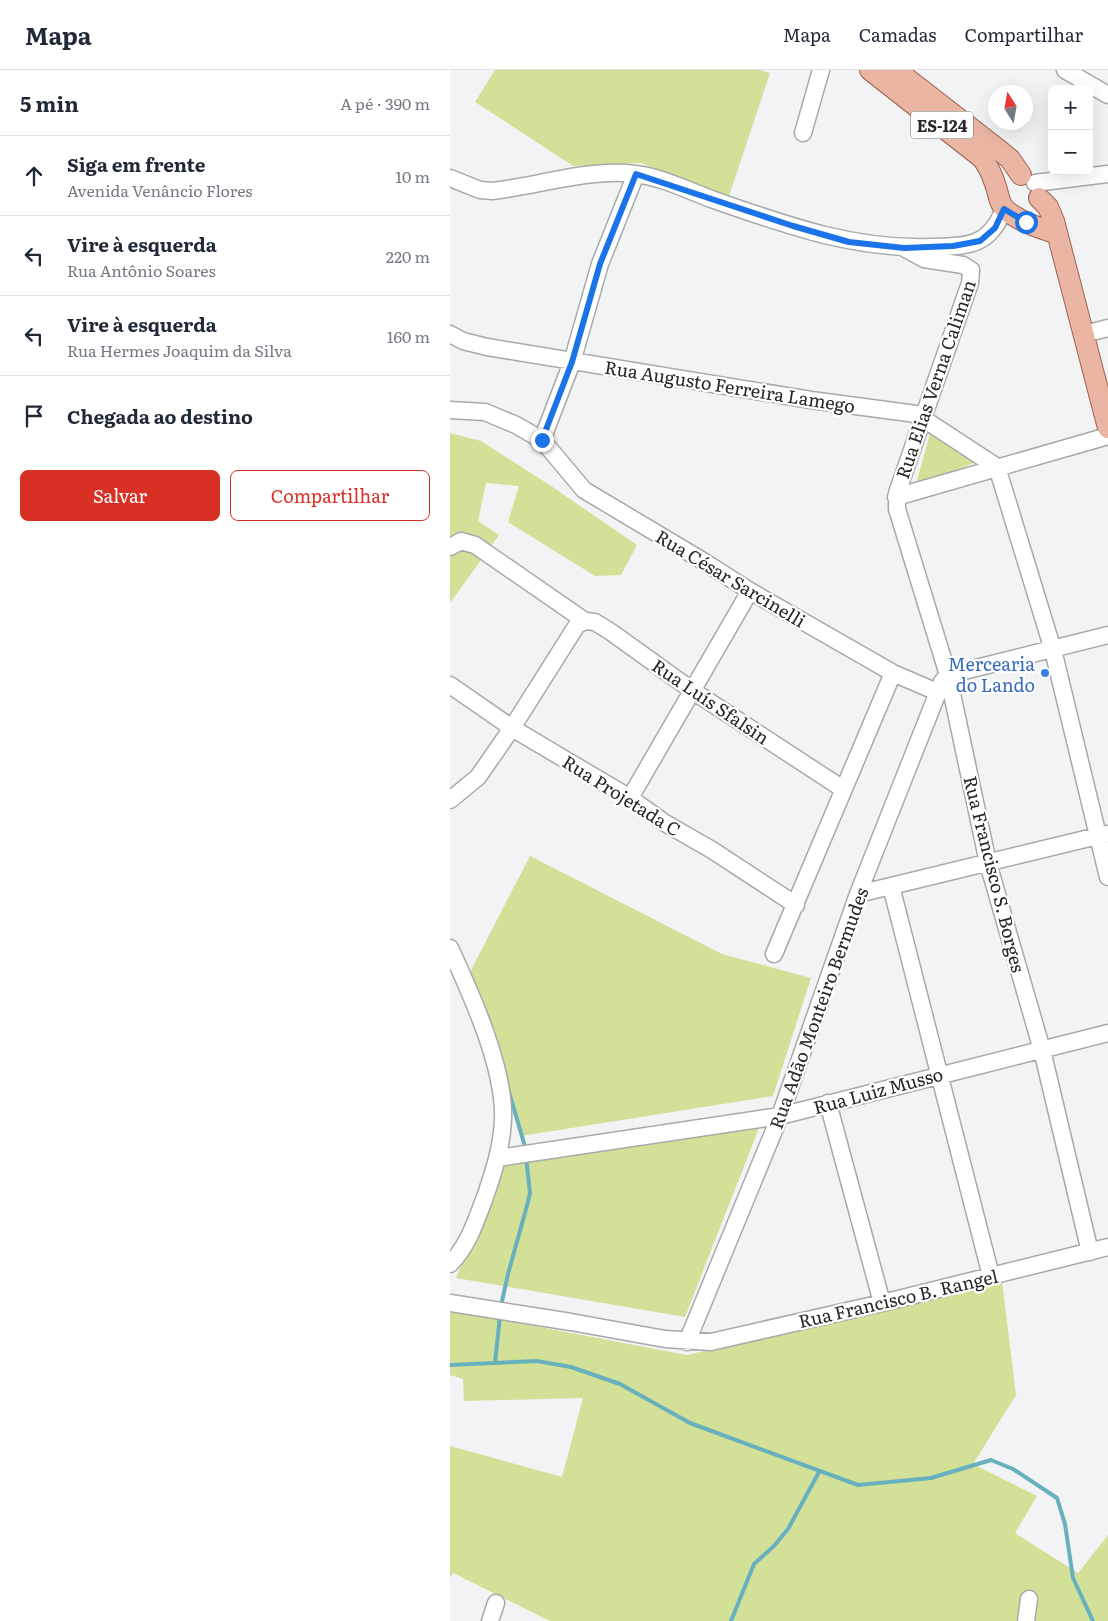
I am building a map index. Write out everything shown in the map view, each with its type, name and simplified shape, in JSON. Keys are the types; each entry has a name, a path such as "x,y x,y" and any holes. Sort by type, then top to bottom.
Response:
{"main road":[{"name":"ES-124","path":"870,70 982,158 990,170 1005,205"},
{"name":"ES-124","path":"896,70 999,150 1032,185 1052,213 1108,428"},
{"path":"1006,180 1032,185 1036,207 1029,213 1020,216 1005,205 1006,180"},
{"path":"1005,205 1056,233"}],"street":[{"path":"803,133 821,70"},
{"path":"1065,70 1086,75 1108,94"},
{"path":"450,178 480,190 492,191 586,175 636,174 793,226 849,242 904,248 953,246 980,241 995,228 1005,205"},
{"path":"542,440 572,362 600,264 636,174"},
{"path":"1032,185 1108,174"},
{"name":"Rua Elias Verna Caliman","path":"896,497 970,283 971,270 962,264 924,259 904,248"},
{"path":"1084,334 1108,328"},
{"name":"Rua Augusto Ferreira Lamego","path":"450,334 463,341 487,347 572,362 923,417 997,467"},
{"name":"Rua César Sarcinelli","path":"450,410 484,412 516,425 542,440 584,490 703,560 750,591 893,673 937,692"},
{"path":"896,497 1108,436"},
{"path":"997,467 1053,650 1103,835 1108,877"},
{"name":"Rua Francisco S. Borges","path":"896,497 897,509 948,675 988,862 1042,1050 1090,1252"},
{"name":"Rua Luís Sfalsin","path":"450,547 461,541 474,546 581,623 595,622 611,632 693,691 843,789"},
{"path":"630,798 750,591"},
{"path":"450,800 478,777 581,623"},
{"path":"948,675 1108,635"},
{"path":"774,954 893,673"},
{"name":"Rua Adão Monteiro Bermudes","path":"687,1342 780,1116 858,894 937,692 948,675"},
{"name":"Rua Projetada C","path":"450,685 512,728 630,798 665,823 712,850 796,905"},
{"path":"858,894 1103,835"},
{"path":"891,886 991,1276"},
{"path":"450,948 487,1038 498,1079 503,1118 498,1158 477,1219 462,1250 450,1264"},
{"name":"Rua Luiz Musso","path":"498,1158 780,1116 1108,1033"},
{"path":"828,1103 882,1303"},
{"name":"Rua Francisco B. Rangel","path":"450,1303 687,1342 711,1342 882,1303 1108,1247"},
{"path":"1026,1621 1029,1599"},
{"path":"490,1621 496,1603"}],"green space":[{"path":"495,70 760,70 770,73 728,199 641,163 573,166 475,102"},
{"path":"931,430 976,462 915,488"},
{"path":"450,433 481,441 637,545 621,575 595,576 508,522 519,486 486,483 478,521 499,535 450,603"},
{"path":"530,856 722,954 811,978 773,1096 521,1136 470,972"},
{"path":"763,1118 685,1317 456,1278 503,1161"},
{"path":"1002,1281 1016,1395 973,1464 1037,1496 1015,1533 1078,1573 1108,1535 1108,1621 550,1621 453,1573 450,1578 450,1446 562,1477 583,1398 464,1401 463,1379 450,1375 450,1310 687,1355"}],"waterway":[{"path":"509,1092 526,1150"},
{"path":"501,1306 530,1193 526,1157"},
{"path":"495,1363 500,1316"},
{"path":"450,1365 537,1361 571,1367 620,1384 690,1423 858,1485 931,1478 991,1460 1013,1469 1057,1498 1065,1524 1073,1578 1093,1621"},
{"path":"731,1621 754,1564 774,1546 788,1529 819,1472"}],"place":[{"name":"Mercearia do Lando","path":"1045,673"}],"route":[{"path":"542,440 572,362 600,264 636,174 665,182 793,226 849,242 904,248 966,245 980,241 990,234 999,221 1004,209 1026,222"}]}
